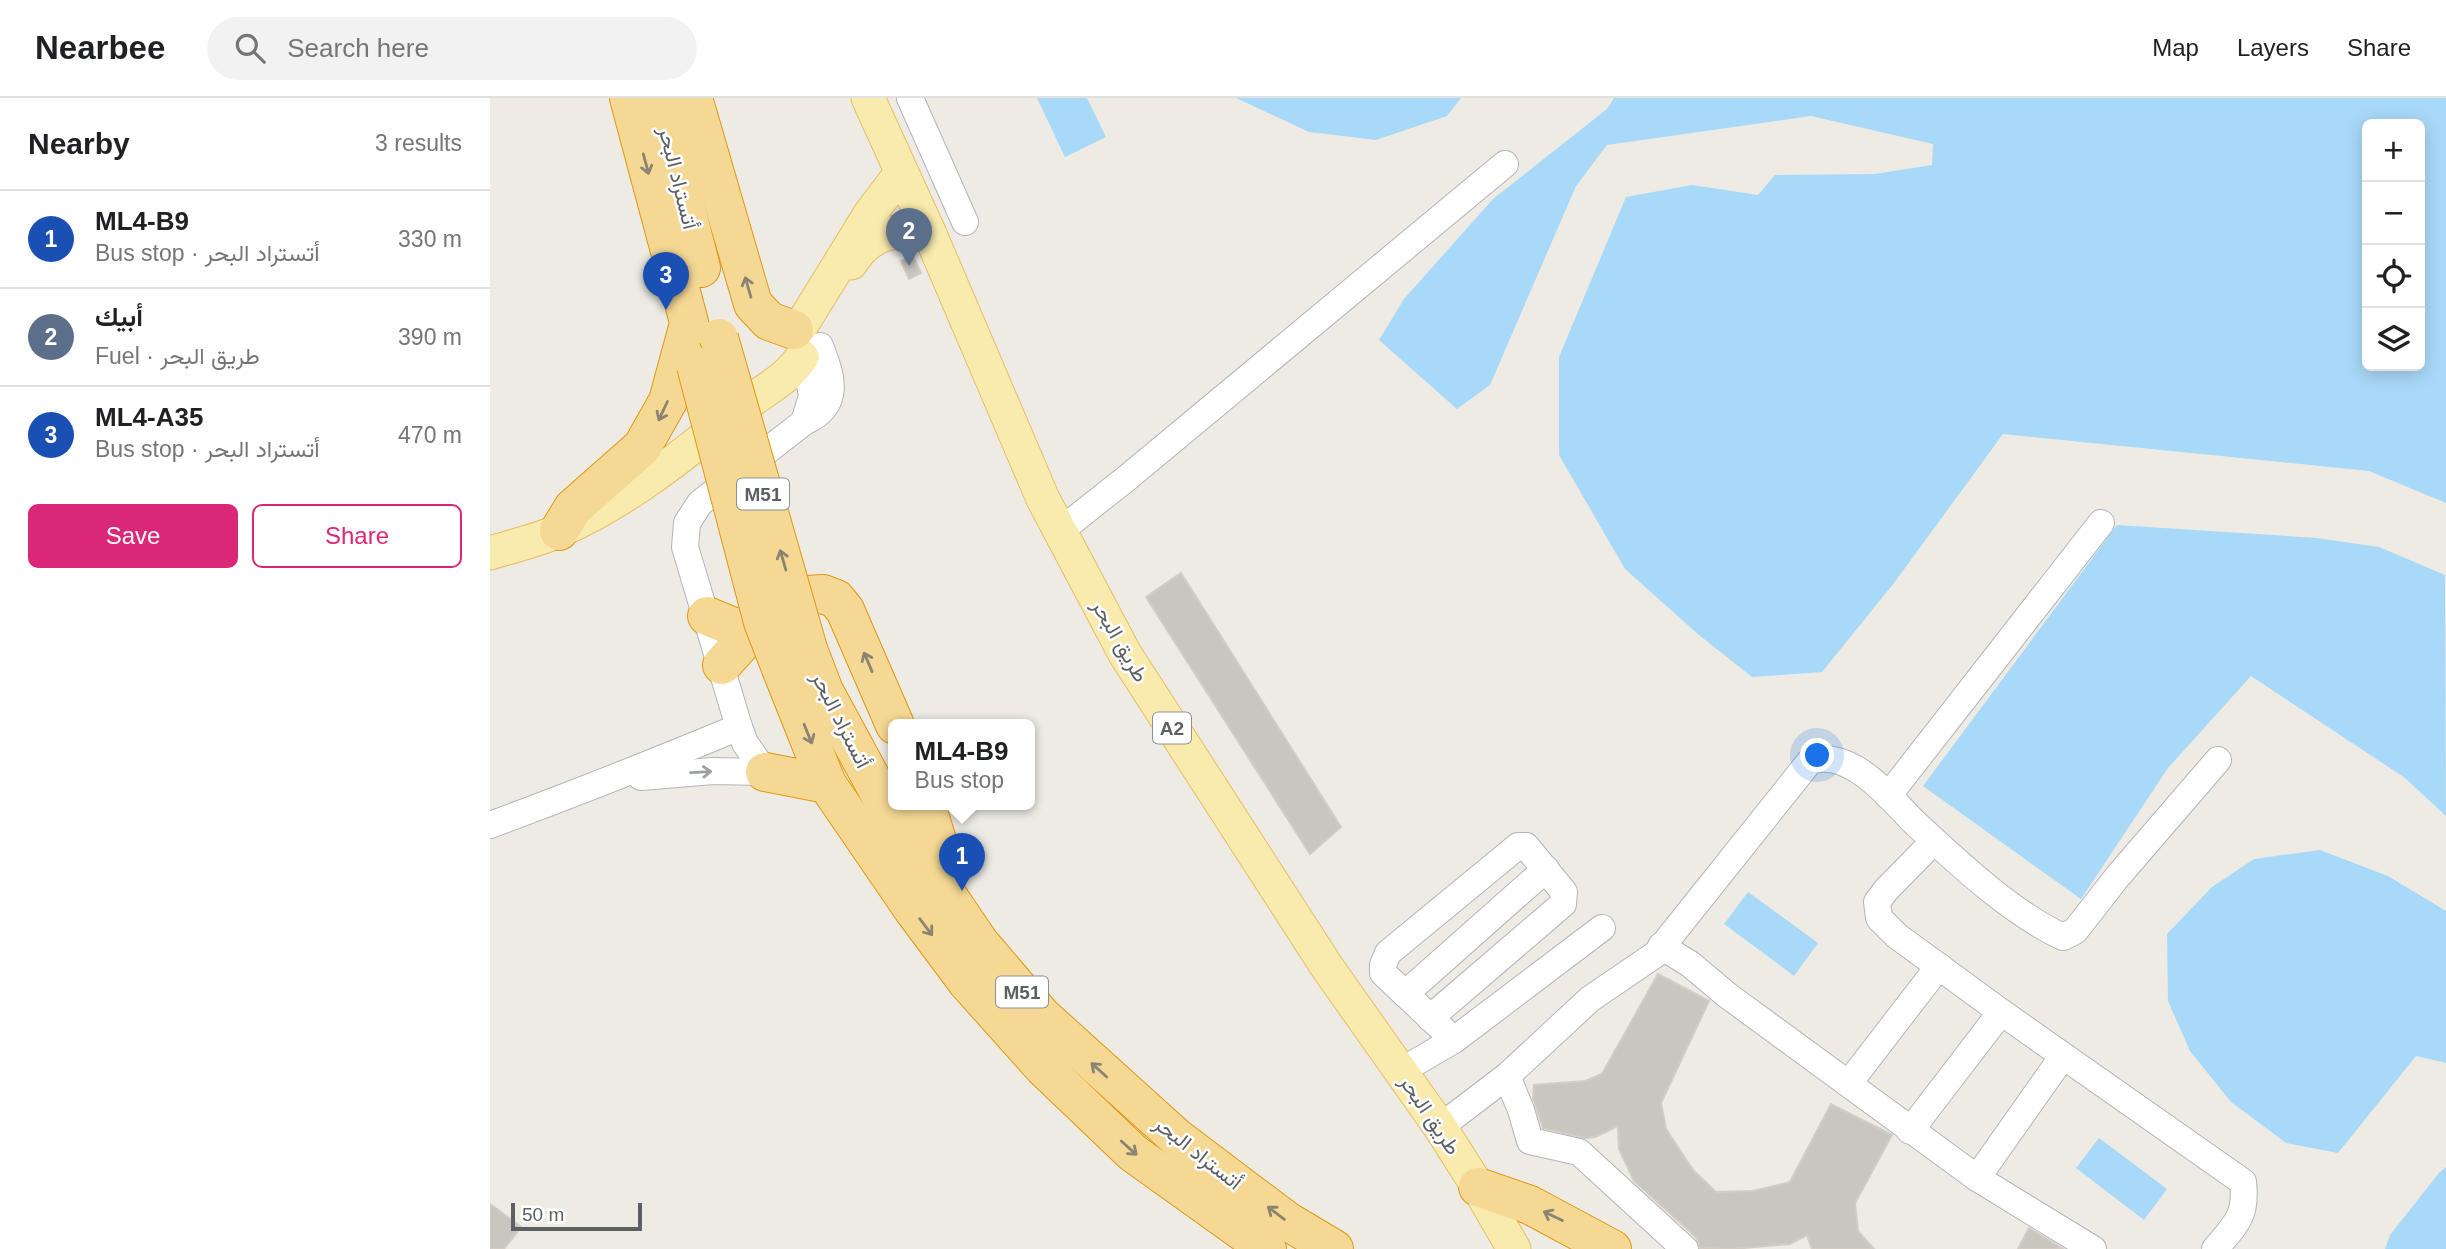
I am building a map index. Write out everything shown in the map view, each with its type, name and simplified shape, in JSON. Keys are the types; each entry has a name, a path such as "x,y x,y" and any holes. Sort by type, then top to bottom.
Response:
{"highway":[{"name":"أتستراد البحر","path":"629,98 701,342"},
{"name":"أتستراد البحر","path":"658,98 701,342 763,622 824,691 888,807"},
{"path":"693,98 753,304 769,321 805,342"},
{"path":"559,531 573,508 642,447 701,342"},
{"path":"722,665 756,627 808,595 823,594 836,599 845,610 892,719"},
{"path":"707,617 734,627 756,627"},
{"name":"أتستراد البحر","path":"795,660 827,784 914,911 967,982 1043,1068 1133,1153 1267,1249"},
{"path":"765,772 827,784"},
{"name":"أتستراد البحر","path":"890,810 979,942 1042,1016 1177,1138 1287,1221 1334,1249"},
{"path":"928,810 962,917"},
{"path":"1478,1187 1530,1205 1612,1249"}],"main road":[{"name":"طريق البحر","path":"868,98 1043,499 1125,654 1326,967 1440,1127 1514,1249"},
{"path":"805,342 870,214 901,173"},
{"path":"490,553 559,531 615,502 667,468 760,393 805,342 829,308 855,256 866,244 878,236 890,233 929,233"}],"street":[{"path":"910,98 965,222"},
{"path":"1060,531 1505,164"},
{"path":"765,772 749,750 739,727 685,547 687,523 700,503 804,422 812,396 805,342"},
{"path":"1888,796 2101,523"},
{"path":"490,825 609,781 739,727"},
{"path":"1440,1127 1507,1076 1590,999 1656,954 1810,761 1823,757 1853,767 1866,776 1961,866 2044,929 2063,937 2075,931 2118,876 2218,760"},
{"path":"609,781 713,771 765,772"},
{"path":"1934,841 1877,902 1880,918 1897,936 2001,1012 2243,1182 2245,1201 2238,1221 2215,1249"},
{"path":"1430,1018 1563,904 1564,892 1526,846 1518,846 1388,953 1383,965 1383,973 1430,1018 1454,1040"},
{"path":"1405,994 1546,869"},
{"path":"1401,1072 1454,1040 1602,928"},
{"path":"1661,946 1690,964 1727,995 1977,1178 2093,1249"},
{"path":"1849,1083 1939,966"},
{"path":"1910,1131 2001,1012"},
{"path":"1977,1178 2063,1056"},
{"path":"1507,1076 1530,1141 1579,1152 1685,1249"}],"water":[{"path":"1037,98 1087,98 1106,137 1065,157"},
{"path":"1236,98 1461,98 1447,116 1376,140 1309,132"},
{"path":"1614,98 2446,98 2446,503 2369,471 2003,434 1894,583 1822,672 1752,677 1699,635 1625,569 1559,455 1559,357 1626,197 1692,185 1758,195 1775,175 1875,174 1932,165 1933,144 1811,116 1607,145 1576,186 1490,385 1457,409 1379,340 1404,299 1493,199 1607,109"},
{"path":"2117,525 2317,538 2379,547 2445,575 2446,816 2405,778 2251,676 2168,768 2081,899 1923,786"},
{"path":"2320,850 2388,876 2446,911 2446,1063 2416,1056 2338,1153 2286,1143 2231,1102 2190,1051 2168,1001 2167,934 2212,887 2254,859"},
{"path":"1748,892 1818,943 1794,976 1724,924"},
{"path":"2099,1138 2167,1189 2144,1220 2076,1168"},
{"path":"2446,1167 2446,1249 2385,1249 2390,1235"}],"building":[{"path":"913,256 921,273 909,279 901,261"},
{"path":"1181,573 1341,827 1310,854 1146,597"},
{"path":"1658,974 1709,1001 1661,1103 1666,1129 1693,1170 1716,1192 1753,1191 1790,1182 1831,1104 1892,1135 1855,1203 1858,1231 1874,1249 1812,1249 1807,1235 1790,1244 1732,1249 1700,1248 1696,1237 1634,1181 1619,1149 1618,1126 1595,1137 1585,1138 1543,1128 1533,1098 1534,1085 1585,1081 1602,1074"},
{"path":"490,1204 521,1227 504,1249 490,1249"},
{"path":"2029,1228 2063,1249 2018,1249"}],"place":[{"name":"أبيك","path":"909,266"},
{"name":"ML4-A35","path":"666,310"},
{"name":"ML4-B9","path":"962,891"}]}
